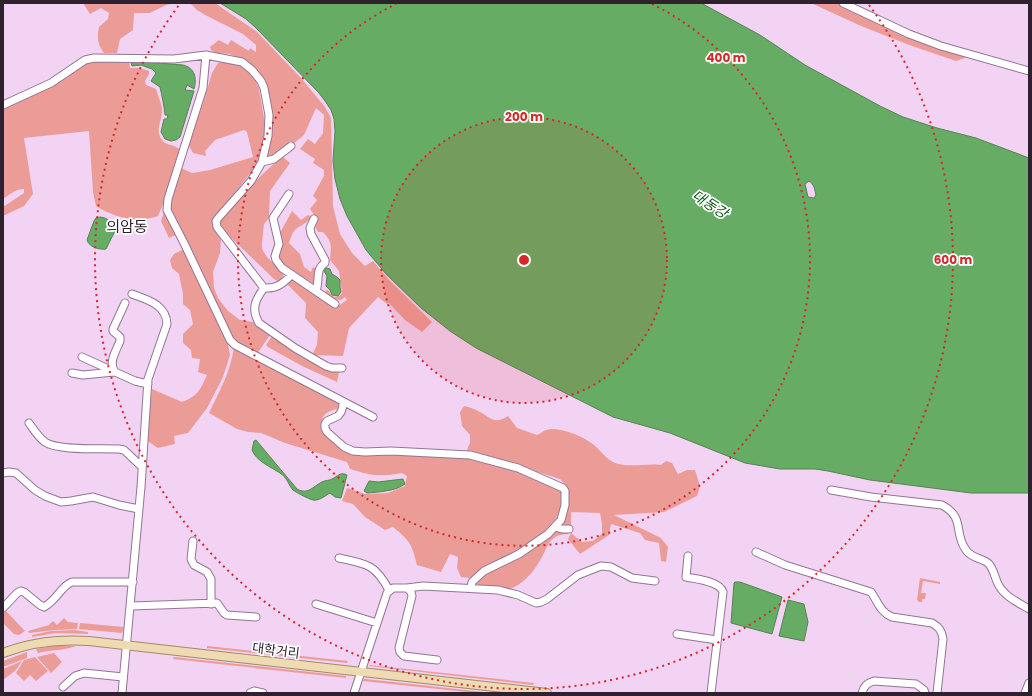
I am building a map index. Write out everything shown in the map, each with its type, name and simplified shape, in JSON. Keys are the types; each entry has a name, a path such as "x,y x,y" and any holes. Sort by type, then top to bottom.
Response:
{"main road":[{"name":"대학거리","path":"3,653 30,644 59,640 72,640 361,671 547,693"}],"street":[{"path":"843,3 909,34 941,46 1029,71"},
{"path":"3,105 51,83 85,60 107,57 174,59 206,55 242,62 252,70 261,81 266,97 269,124 268,136 262,162 251,181 219,217 216,224 264,288"},
{"path":"206,55 203,88 166,205 167,210 230,340 235,345 373,417"},
{"path":"262,162 270,161 290,146"},
{"path":"290,194 273,220 279,244 275,256 276,260 282,268 291,275 335,304"},
{"path":"314,219 310,228 311,234 325,260 325,263 320,266 318,270 318,285 316,291"},
{"path":"291,275 284,283 274,287 264,288 255,301 254,307 259,323 295,348 326,366 332,368 342,368"},
{"path":"122,693 131,606 148,384 150,372 168,324 163,310 154,302 132,294"},
{"path":"115,372 112,368 112,363 120,337 113,331 113,329 124,303"},
{"path":"82,357 135,381 148,384"},
{"path":"72,373 83,374 115,372"},
{"path":"342,401 341,412 338,416 327,421 325,428 327,432 344,447 365,452 391,451 470,455 518,468 556,485 565,491 565,505 561,520 555,527 548,534 519,554 484,571 472,582 471,588"},
{"path":"29,423 42,440 51,445 124,450 142,467"},
{"path":"3,473 16,473 35,490 45,496 61,502 93,497 139,509"},
{"path":"831,490 871,497 942,505 949,509 955,515 961,540 966,550 974,557 988,564 1003,592 1029,609"},
{"path":"555,527 570,529"},
{"path":"193,541 191,559 194,564 207,572 210,579 211,604"},
{"path":"756,552 790,567 871,592 882,611 887,615 932,623 937,626 943,639 937,693"},
{"path":"688,556 686,577 707,580 722,588 723,592 710,693"},
{"path":"339,558 364,563 374,568 389,590"},
{"path":"354,693 387,593 392,588 423,586 498,590 518,595 536,603 541,602 578,575 601,566 612,567 632,578 655,582"},
{"path":"3,608 17,593 21,591 44,607 52,603 67,584 72,582 133,582"},
{"path":"407,588 411,592 412,596 399,648 400,652 404,656 437,660"},
{"path":"131,606 217,603 227,616 256,618"},
{"path":"316,604 377,624"},
{"path":"677,634 717,640"},
{"path":"63,687 75,676 84,672 123,678"},
{"path":"862,693 865,686 869,682 874,681 916,684 924,690 925,693"},
{"path":"1025,693 1029,683"},
{"path":"250,693 254,691 263,693"}],"shaded area":[{"path":"83,3 174,3 166,5 150,13 134,13 133,30 120,39 117,53 104,53 99,43 98,31 99,27 108,19 109,13 101,8 90,14"},
{"path":"190,3 215,3 257,32 301,78 325,107 331,118 333,206 340,234 352,253 365,266 373,261 389,280 432,322 422,332 405,320 389,303 387,304 378,297 349,328 343,356 312,355 317,345 318,332 305,318 306,303 287,284 287,281 294,279 338,306 347,300 345,297 341,300 331,299 325,291 329,291 335,297 342,293 339,271 330,260 330,242 323,232 318,232 315,227 315,216 310,209 317,200 313,196 324,176 324,170 313,163 315,159 300,149 308,139 315,144 323,133 324,115 316,108 304,135 294,143 290,141 277,154 268,158 266,155 266,88 244,60 230,54 216,53 211,50 210,47 219,40 228,45 231,40 249,51 250,48 256,52 256,45 243,34 207,16 197,10"},
{"path":"811,3 837,3 864,17 940,49 968,57 956,61 912,46 861,26"},
{"path":"109,60 129,61 130,68 140,68 149,71 145,81 146,85 156,89 162,107 159,126 160,137 164,142 180,150 167,195 158,216 142,219 126,218 111,214 96,206 93,192 89,131 24,138 33,194 24,206 3,216 3,207 24,193 24,189 16,191 3,199 3,107 56,83 89,62"},
{"path":"224,61 240,65 253,74 259,89 265,124 263,145 255,167 226,204 216,231 221,240 220,253 213,272 214,288 218,298 228,311 240,320 253,322 270,335 257,354 232,340 169,205 181,168 192,173 210,170 253,157 247,132 244,130 215,140 205,151 206,156 193,153 188,144 212,73 218,63"},
{"path":"282,156 290,163 270,191 269,218 264,224 262,243 262,249 267,257 283,274 282,280 279,282 274,279 219,226 219,221 248,188"},
{"path":"292,211 301,220 308,215 312,217 296,229 291,236 289,243 300,254 304,267 311,272 313,267 317,269 314,284 280,262 278,257 281,231"},
{"path":"164,212 166,212 178,234 169,238 161,221"},
{"path":"184,249 227,339 230,355 223,377 207,408 188,433 174,436 175,444 158,448 146,440 152,389 182,402 198,392 207,375 198,372 200,359 192,358 191,350 183,343 183,334 193,324 190,310 183,304 183,294 179,274 172,268 170,260 174,254"},
{"path":"272,336 328,368 339,372 337,382 302,366 268,347 266,345"},
{"path":"234,347 336,401 340,408 329,412 324,416 322,421 328,433 346,450 470,457 520,472 562,492 563,501 556,519 544,533 518,552 471,578 461,577 457,568 458,557 450,554 441,572 417,565 410,543 399,532 393,527 385,530 365,517 353,504 342,501 347,488 365,494 388,493 405,486 407,476 402,473 376,475 350,469 347,462 285,443 261,433 237,429 209,413 221,389 230,364"},
{"path":"464,406 481,412 495,420 503,419 508,416 517,428 537,435 545,430 551,429 562,430 574,434 590,442 615,463 631,465 661,465 666,461 672,463 678,474 687,470 695,470 700,486 697,496 664,512 614,515 661,538 668,547 666,562 661,561 659,543 645,540 640,533 611,524 609,535 580,554 568,539 571,533 582,542 593,541 602,534 600,513 571,512 571,526 566,527 559,525 567,504 568,488 560,479 467,452 470,443 470,435 462,426 460,412"},
{"path":"568,531 568,534 552,539 533,570 518,585 509,589 494,588 478,585 474,581 485,572 554,532"},
{"path":"920,578 940,582 940,584 923,581 921,593 926,593 925,599 922,599 922,602 917,600"},
{"path":"4,609 25,631 19,635 14,634 3,623"},
{"path":"64,618 68,622 78,623 77,629 29,633 28,631 49,625 53,621 57,625"},
{"path":"80,623 124,627 122,633 79,629"},
{"path":"75,630 88,632 88,634 56,633 32,637 32,635 51,631"},
{"path":"54,646 76,646 38,653 36,649"},
{"path":"207,646 348,661 347,663 207,648"},
{"path":"27,652 27,658 3,667 3,661"},
{"path":"54,653 62,662 51,673 37,657"},
{"path":"35,657 48,671 36,681 30,675 24,681 16,673 24,660"},
{"path":"174,657 346,676 346,678 173,659"},
{"path":"22,661 16,670 3,680 3,669"},
{"path":"369,666 534,683 533,685"},
{"path":"364,679 493,693 476,693 363,681"}],"water":[{"name":"대동강","path":"220,3 701,3 760,35 805,65 903,117 976,138 1029,158 1029,493 971,493 870,480 815,469 780,469 745,463 670,433 613,417 476,348 450,331 421,308 386,274 366,250 347,216 340,199 335,179 333,161 335,131 334,119 331,110 319,93 246,19","holes":["809,181 814,187 816,193 814,198 808,197 805,184"]},
{"path":"131,62 183,65 187,66 193,71 195,77 194,89 187,85 185,90 194,91 180,137 176,140 171,141 165,139 161,132 164,119 167,119 168,115 165,115 160,87 151,81 156,73 152,69 141,65 132,66"},
{"path":"96,218 105,218 116,225 115,231 106,249 95,248 87,240 94,221"},
{"path":"326,268 330,269 332,274 340,280 341,292 338,296 332,295 326,286 327,276 324,271"},
{"path":"256,440 297,489 301,491 310,490 323,481 332,479 340,474 347,475 341,498 335,497 330,493 320,499 313,500 293,490 282,475 254,454 252,450 254,441"},
{"path":"403,479 405,484 397,488 372,493 367,493 364,491 369,481 378,482"},
{"path":"735,582 740,582 782,597 772,634 731,623"},
{"path":"788,600 804,604 808,622 804,641 779,636"}],"district":[{"name":"의암동","path":"127,227"}]}
